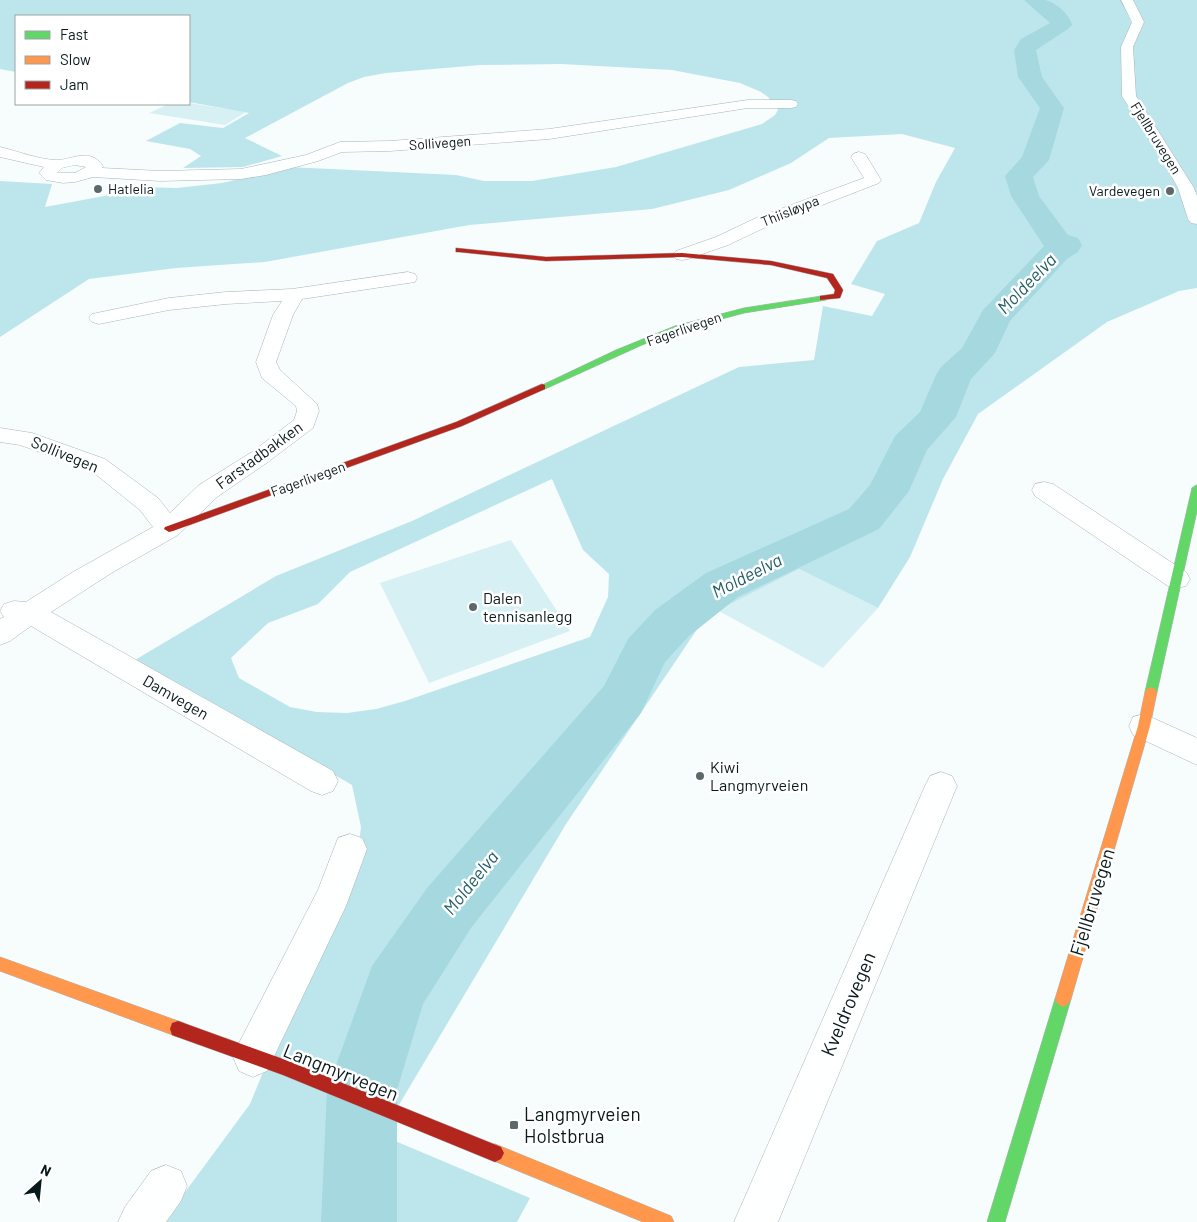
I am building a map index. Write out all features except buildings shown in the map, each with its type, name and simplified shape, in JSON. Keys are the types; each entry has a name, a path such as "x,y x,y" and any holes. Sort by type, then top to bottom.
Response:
{"street":[{"name":"Fjellbruvegen","path":"1127,0 1138,22 1127,47 1129,96 1175,168 1186,188 1197,219"},
{"name":"Sollivegen","path":"0,152 56,164 47,173 52,177 71,178 90,172 160,176 241,174 266,170 312,158 340,147 390,146 549,134 748,104 791,104"},
{"name":"Thiisløypa","path":"682,256 762,222 873,180 859,157"},
{"name":"Fagerlivegen","path":"0,634 30,612 118,557 169,530 460,424 647,341 697,322 768,305 826,299 837,296 839,290 830,276 771,263 682,256 546,259 459,250"},
{"path":"99,318 169,304 226,298 292,295 408,278"},
{"name":"Farstadbakken","path":"169,530 208,491 260,457 305,423 308,410 306,404 270,373 266,362 283,315 292,300 292,295"},
{"name":"Sollivegen","path":"0,435 24,438 97,464 149,504 169,530"},
{"path":"1044,490 1177,579"},
{"name":"Fjellbruvegen","path":"996,1222 1144,726 1197,494"},
{"path":"0,610 30,612"},
{"name":"Damvegen","path":"30,612 322,781"},
{"path":"1144,726 1197,752"},
{"name":"Kveldrovegen","path":"756,1222 941,786"},
{"path":"268,1062 334,895 350,849"},
{"name":"Langmyrvegen","path":"0,964 268,1062 665,1222"},
{"path":"140,1222 166,1186"}],"shaded area":[{"path":"0,0 1197,0 1197,288 1179,291 1107,322 978,414 943,479 910,557 878,608 799,569 706,616 566,824 381,1135 530,1198 517,1222 163,1222 250,1104 284,1021 357,859 361,827 352,785 135,660 276,576 412,521 739,367 814,360 823,306 872,316 885,294 851,284 877,241 919,223 936,182 955,148 902,134 829,138 791,163 729,190 652,209 469,225 265,262 176,268 89,279 0,337 0,181 52,184 45,207 115,194 139,187 177,188 222,183 289,167 456,175 484,181 532,181 616,167 762,124 775,115 778,110 768,97 761,92 740,83 672,70 561,64 480,65 386,73 364,77 348,83 245,138 282,156 243,167 183,168 201,156 190,149 146,141 180,123 223,128 249,113 190,102 190,15 15,15 15,72 0,69","holes":["552,479 583,550 609,574 608,597 590,637 405,701 376,709 347,713 317,712 290,707 239,678 231,658 268,623 318,604 350,572"]},
{"path":"190,103 246,112 225,125 149,113 167,105 190,105"},
{"name":"Dalen tennisanlegg","path":"511,540 570,631 429,683 380,583"},
{"path":"799,569 878,608 823,668 717,610"}],"waterway":[{"name":"Moldeelva","path":"359,1222 362,1090 395,989 449,908 623,699 645,652 672,623 722,585 864,519 888,491 909,445 937,417 954,375 977,353 995,317 1056,252 1067,245 1057,242 1025,196 1019,176 1035,160 1052,108 1030,77 1025,50 1029,44 1061,25 1060,19 1034,0"}],"traffic: fast":[{"path":"542,387 639,343 678,328 744,310 823,298"},
{"path":"1151,692 1197,488"},
{"path":"996,1222 1063,999"}],"traffic: slow":[{"path":"1063,999 1144,726 1151,692"},
{"path":"0,964 178,1029"},
{"path":"495,1153 665,1222"}],"traffic: jam":[{"path":"459,250 546,259 682,255 771,263 830,276 839,290 837,296 823,298"},
{"path":"169,529 459,424 542,387"},
{"path":"178,1029 283,1067 495,1153"}],"place":[{"name":"Hatlelia","path":"98,189"},
{"name":"Vardevegen","path":"1170,191"},
{"name":"Dalen tennisanlegg","path":"473,607"},
{"name":"Kiwi Langmyrveien","path":"700,776"},
{"name":"Langmyrveien Holstbrua","path":"514,1125"}]}
